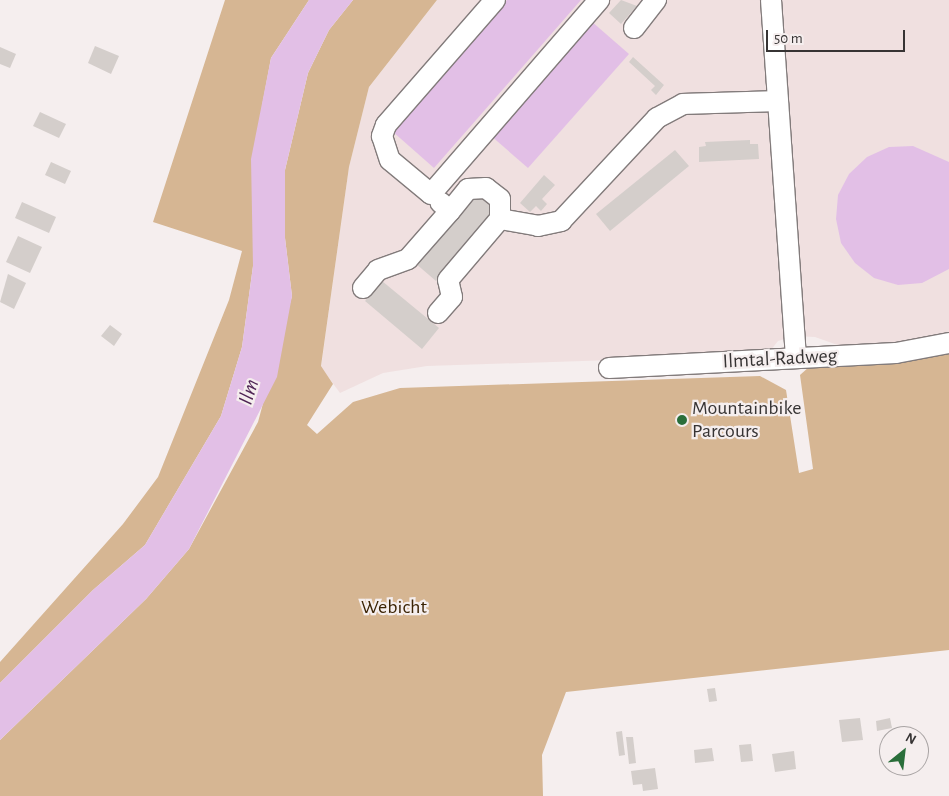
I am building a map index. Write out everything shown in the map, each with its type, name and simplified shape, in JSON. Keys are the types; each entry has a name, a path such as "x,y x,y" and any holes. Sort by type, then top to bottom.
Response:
{"lane":[{"path":"450,211 390,160 382,136 386,125 495,0"},
{"path":"431,194 599,0"},
{"path":"634,28 656,0"},
{"path":"772,0 796,357"},
{"path":"500,218 538,226 561,221 657,118 683,104 778,101"},
{"path":"363,288 378,270 408,259 468,189 486,188 500,199 500,218 448,280 452,297 438,313"},
{"name":"Ilmtal-Radweg","path":"609,368 896,353 949,342"}],"shaded area":[{"path":"437,0 949,0 949,338 846,348 815,337 794,336 778,341 767,355 427,366 383,373 340,393 321,367 349,167 369,87"}],"green space":[{"path":"225,0 309,0 271,58 262,106 253,266 242,347 221,416 145,545 93,590 0,683 0,662 123,524 158,477 229,300 242,251 153,222"},
{"name":"Webicht","path":"353,0 437,0 369,87 349,167 321,366 333,384 307,425 317,434 353,402 400,388 760,376 786,390 799,473 813,469 800,375 809,367 949,351 949,650 566,692 542,755 543,796 0,796 0,740 146,599 189,549 258,422 292,296 285,238 285,170 308,73 329,30"}],"water":[{"name":"Ilm","path":"309,0 353,0 329,30 308,73 285,170 285,238 292,296 277,377 189,549 146,599 0,740 0,683 93,590 145,545 221,416 242,347 253,266 251,159 271,58"},
{"path":"507,0 581,0 434,168 392,131"},
{"path":"591,21 629,54 528,168 490,135"},
{"path":"913,146 949,162 949,269 922,283 898,285 874,278 855,263 841,243 836,219 838,195 849,174 867,157 889,147"}],"building":[{"path":"621,0 637,6 621,24 609,13"},
{"path":"95,46 119,56 111,74 88,63"},
{"path":"0,47 16,54 10,68 0,64"},
{"path":"633,57 664,85 656,95 651,90 655,86 629,62"},
{"path":"40,112 66,124 59,138 33,126"},
{"path":"750,140 750,144 758,144 759,159 699,162 699,147 706,146 705,142"},
{"path":"675,150 689,166 610,231 596,214"},
{"path":"51,162 71,171 65,184 45,175"},
{"path":"544,175 555,185 542,199 547,204 541,211 536,206 530,212 520,203"},
{"path":"483,195 491,202 492,215 436,281 415,263 471,196"},
{"path":"22,202 56,217 49,233 15,218"},
{"path":"18,236 42,247 30,273 6,262"},
{"path":"8,274 26,283 14,309 0,302"},
{"path":"382,281 439,328 422,349 365,301"},
{"path":"110,325 122,334 114,346 101,336"},
{"path":"715,688 717,701 709,702 707,689"},
{"path":"860,718 863,740 842,742 839,720"},
{"path":"890,718 892,726 879,726 879,731 877,731 876,721"},
{"path":"622,731 625,755 619,756 616,732"},
{"path":"626,737 633,737 636,763 629,764"},
{"path":"751,744 753,761 741,762 739,745"},
{"path":"712,748 714,761 695,763 694,750"},
{"path":"794,751 796,769 775,772 772,754"},
{"path":"655,768 658,789 643,791 642,784 633,785 631,771"}],"place":[{"name":"Mountainbike Parcours","path":"682,420"}]}
